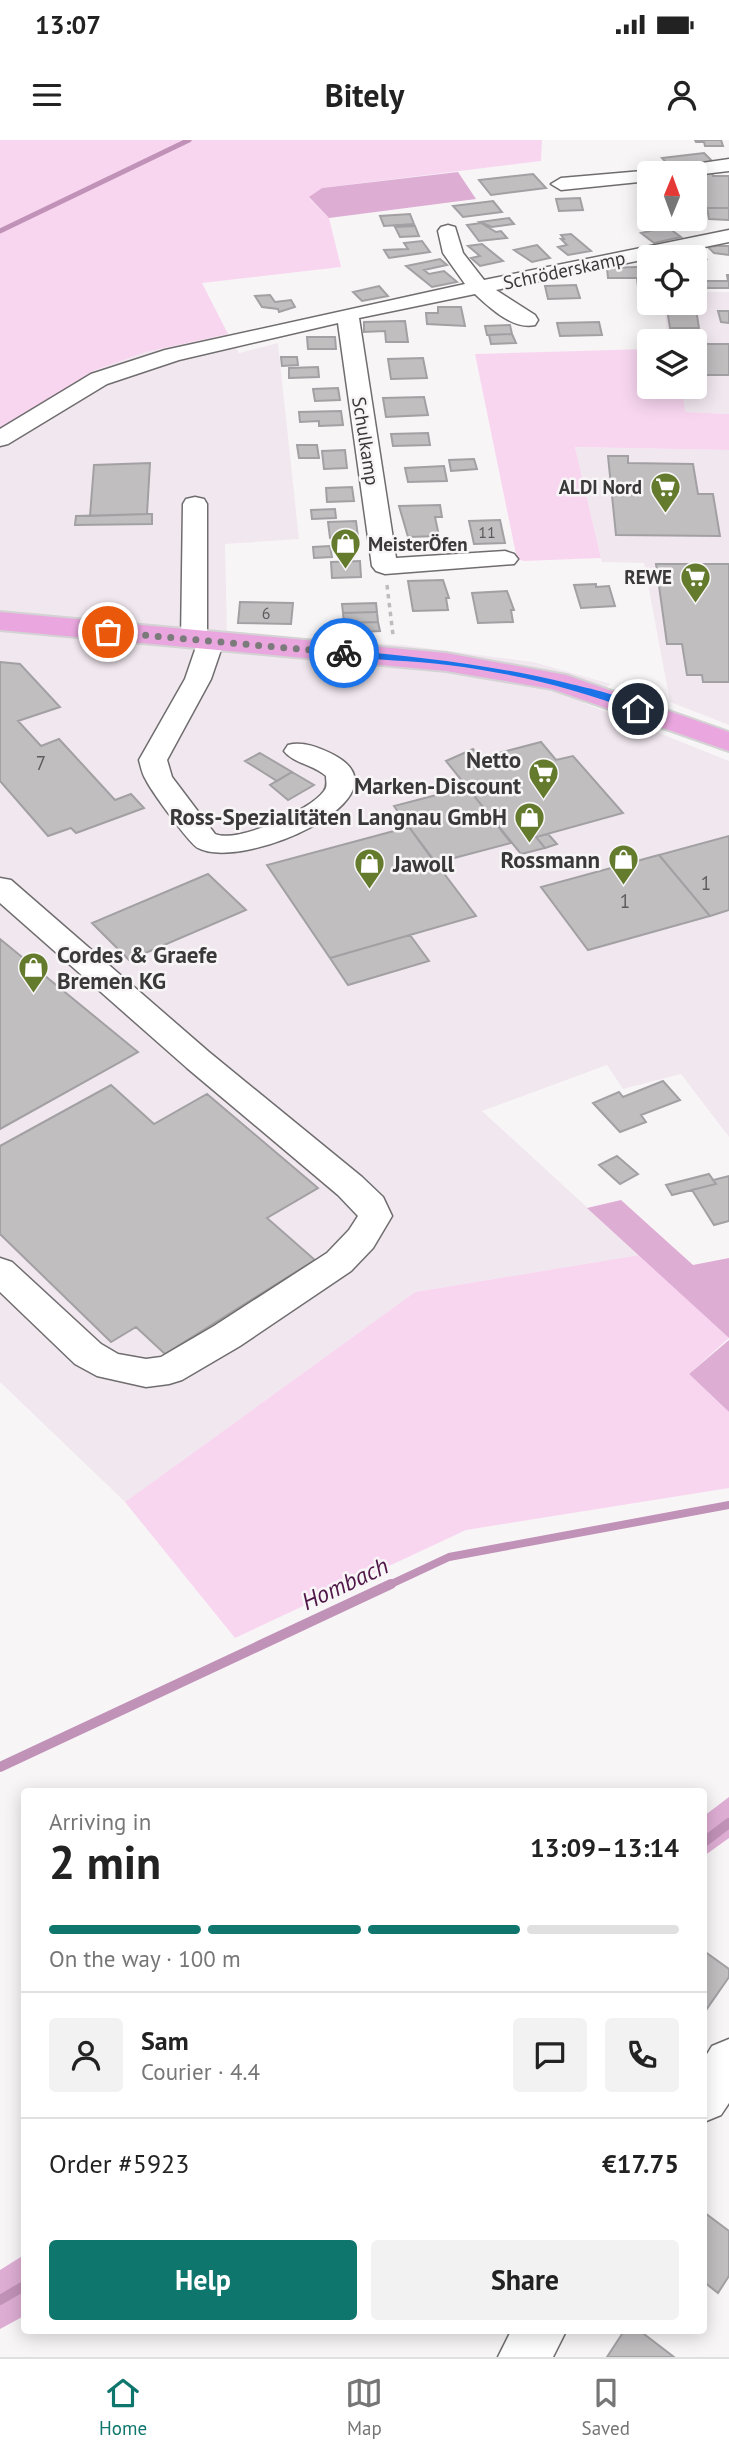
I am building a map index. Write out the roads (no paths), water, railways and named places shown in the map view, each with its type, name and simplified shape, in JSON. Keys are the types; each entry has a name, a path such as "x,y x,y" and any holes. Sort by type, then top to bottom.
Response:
{"main road":[{"path":"0,621 446,662 555,681 590,691 729,742"}],"street":[{"path":"707,168 729,165"},
{"path":"561,184 637,176"},
{"name":"Schröderskamp","path":"448,231 452,252 482,288"},
{"name":"Schröderskamp","path":"0,439 79,390 111,375 173,355 729,236"},
{"path":"482,288 501,307 527,320"},
{"name":"Schulkamp","path":"348,316 385,566 505,559"},
{"path":"195,504 203,641 198,678 153,760 158,778 205,841 215,845 251,840 316,814 336,799 341,788 341,778 334,768 298,751"},
{"path":"0,887 198,1060 351,1186 372,1206 375,1216 366,1233 340,1262 227,1336 169,1370 146,1373 110,1366 88,1354 0,1271"},
{"path":"707,2095 729,2062"},
{"path":"523,2357 539,2334"}],"waterway":[{"path":"0,231 189,140"},
{"name":"Hombach","path":"387,1586 449,1557 729,1505"},
{"name":"Hombach","path":"0,1767 391,1584"},
{"path":"707,1840 729,1823"},
{"path":"0,2300 21,2288"}],"place":[{"name":"ALDI Nord","path":"665,514"},
{"name":"MeisterÖfen","path":"345,571"},
{"name":"REWE","path":"695,604"},
{"name":"Netto Marken-Discount","path":"544,800"},
{"name":"Ross-Spezialitäten Langnau GmbH","path":"530,844"},
{"name":"Rossmann","path":"623,887"},
{"name":"Jawoll","path":"370,891"},
{"name":"Cordes & Graefe Bremen KG","path":"34,995"}]}
